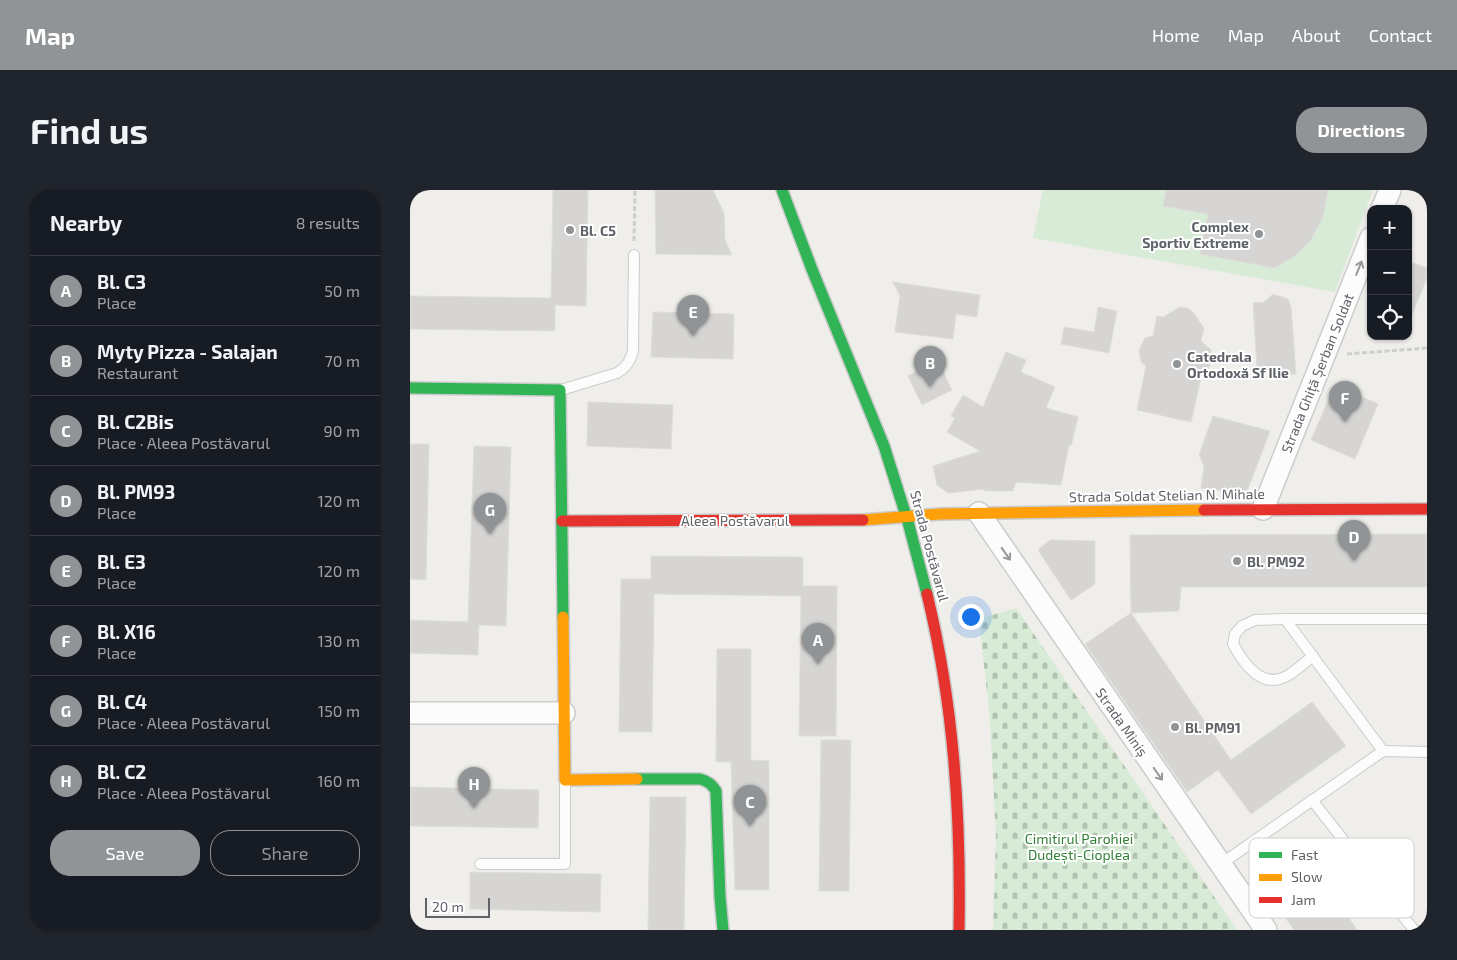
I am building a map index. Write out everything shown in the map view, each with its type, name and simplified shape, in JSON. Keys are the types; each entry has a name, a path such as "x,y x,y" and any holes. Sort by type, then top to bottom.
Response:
{"street":[{"name":"Strada Postăvarul","path":"782,190 817,284 879,431 907,517 933,615 946,680 952,725 959,831 959,930"},
{"path":"1384,205 1390,190"},
{"name":"Strada Ghiță Șerban Soldat","path":"1263,509 1367,248"},
{"path":"410,388 560,390 565,780 696,779 707,780 713,784 716,791 720,897 724,930"},
{"name":"Strada Soldat Stelian N. Mihale","path":"907,517 979,513 1427,509"},
{"name":"Strada Miniș","path":"979,513 1249,906"},
{"name":"Aleea Postăvarul","path":"562,521 878,520 907,517"},
{"path":"410,713 564,713"},
{"name":"Strada Miniș","path":"1258,918 1266,930"}],"lane":[{"path":"560,390 617,373 624,369 630,361 633,351 634,255"},
{"path":"1285,619 1383,751"},
{"path":"1313,656 1287,676 1272,681 1256,674 1242,660 1233,644 1235,634 1242,626 1255,620 1427,619"},
{"path":"1257,838 1383,751 1427,752"},
{"path":"480,864 565,864 565,780"},
{"path":"1312,800 1342,838"},
{"path":"1220,864 1249,844"},
{"path":"1405,918 1414,930"}],"path":[{"path":"634,255 635,190"},
{"path":"1324,356 1427,348"}],"green space":[{"path":"1043,190 1373,190 1335,292 1033,238"},
{"name":"Cimitirul Parohiei Dudești-Cioplea","path":"1016,608 1237,930 993,930 996,838 990,720 979,619"}],"building":[{"name":"Bl. C5","path":"553,190 588,190 586,306 555,305 555,331 410,329 410,296 551,298"},
{"path":"655,190 713,190 724,213 725,240 732,255 656,254"},
{"name":"Complex Sportiv Extreme","path":"1166,190 1328,190 1323,217 1311,240 1295,256 1274,268 1200,254 1208,214 1163,206"},
{"path":"1412,262 1427,268 1427,278 1412,315"},
{"path":"893,282 980,295 977,317 956,314 953,339 895,332 900,296"},
{"path":"1273,294 1288,299 1291,307 1296,374 1271,376 1270,367 1257,368 1253,303 1264,302"},
{"path":"1098,307 1117,311 1109,353 1061,344 1064,327 1094,332"},
{"name":"Catedrala Ortodoxă Sf Ilie","path":"1180,307 1192,311 1204,328 1201,341 1211,350 1210,365 1202,373 1191,422 1137,410 1146,366 1141,362 1139,350 1145,338 1153,336 1157,316 1163,317"},
{"path":"653,312 734,314 733,359 651,357"},
{"path":"1006,352 1026,360 1021,372 1055,387 1046,408 1078,417 1071,446 1069,445 1061,485 1016,482 1013,491 985,491 984,489 948,493 937,485 933,466 980,451 947,432 955,418 951,416 963,395 983,407"},
{"path":"938,361 952,390 922,405 908,376"},
{"path":"1335,385 1378,404 1355,459 1311,440"},
{"path":"588,402 673,405 671,449 587,446"},
{"path":"1213,416 1270,431 1246,494 1201,488 1204,466 1199,455"},
{"path":"410,444 429,444 426,580 410,579"},
{"path":"474,446 511,447 506,626 479,625 478,655 410,653 410,620 468,622"},
{"path":"1427,534 1427,587 1181,587 1179,611 1131,613 1130,535"},
{"path":"1050,540 1095,541 1095,584 1071,600 1038,550"},
{"path":"651,556 803,557 803,586 837,586 836,736 799,736 801,596 654,594 652,732 619,732 621,579 651,579"},
{"path":"1131,613 1231,760 1312,702 1346,746 1251,814 1218,770 1187,792 1085,644"},
{"path":"717,649 751,649 751,760 769,761 769,890 735,890 731,762 716,762"},
{"path":"821,740 851,740 849,891 819,891"},
{"path":"410,787 539,790 538,828 410,826"},
{"path":"650,797 686,797 684,930 648,930"},
{"path":"470,872 601,874 600,912 470,909"},
{"path":"1286,918 1349,918 1357,930 1294,930"}],"traffic: fast":[{"path":"782,190 813,272 884,446 908,522 927,594"},
{"path":"410,388 560,390 563,617"},
{"path":"637,779 700,779 710,783 716,791 723,930"}],"traffic: slow":[{"path":"863,520 940,514 1204,510"},
{"path":"563,617 565,780 637,779"}],"traffic: jam":[{"path":"1204,510 1427,509"},
{"path":"562,521 863,520"},
{"path":"927,594 944,677 950,719 959,845 959,930"}],"place":[{"name":"Bl. C5","path":"570,230"},
{"name":"Complex Sportiv Extreme","path":"1259,234"},
{"name":"Bl. E3","path":"693,336"},
{"name":"Catedrala Ortodoxă Sf Ilie","path":"1177,364"},
{"name":"Myty Pizza - Salajan","path":"930,387"},
{"name":"Bl. X16","path":"1345,422"},
{"name":"Bl. C4","path":"490,534"},
{"name":"Bl. PM92","path":"1237,561"},
{"name":"Bl. PM93","path":"1354,561"},
{"name":"Bl. C3","path":"818,664"},
{"name":"Bl. PM91","path":"1175,727"},
{"name":"Bl. C2","path":"474,808"},
{"name":"Bl. C2Bis","path":"750,826"}]}
